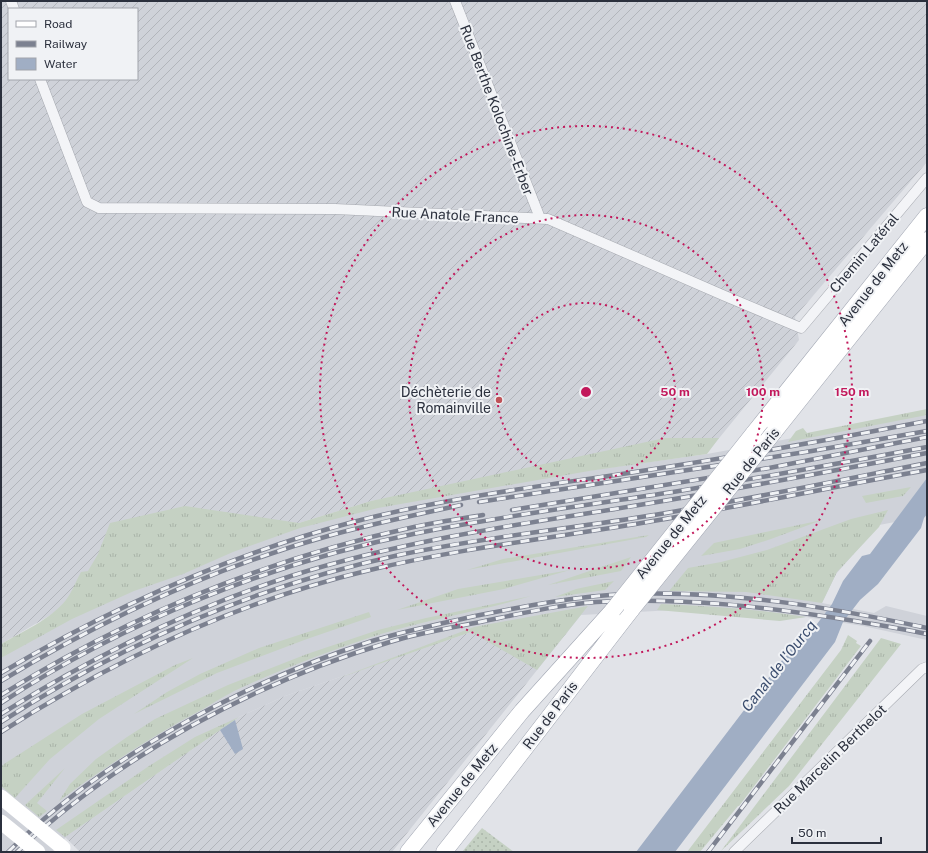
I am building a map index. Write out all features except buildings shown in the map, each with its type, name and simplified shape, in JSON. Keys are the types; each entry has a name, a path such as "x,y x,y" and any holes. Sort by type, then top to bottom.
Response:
{"main road":[{"name":"Avenue de Metz","path":"408,852 522,711 613,610 927,216"},
{"name":"Rue de Paris","path":"444,852 632,609 927,240"},
{"path":"1,797 63,848"},
{"path":"1,822 38,852"}],"street":[{"name":"Rue Berthe Kolochine-Erber","path":"455,1 540,218"},
{"name":"Rue Anatole France","path":"40,80 87,202 99,208 336,209 548,219 801,328"},
{"name":"Chemin Latéral","path":"801,328 927,178"},
{"name":"Rue Marcelin Berthelot","path":"734,852 922,669 927,667"}],"shaded area":[{"path":"1,1 927,1 927,162 795,317 799,340 707,453 371,501 299,523 78,599 1,644"},
{"path":"927,413 927,516 879,525 836,574 822,603 874,613 886,606 927,616 927,640 863,626 806,617 789,619 674,610 581,615 471,632 285,696 239,717 66,837 52,852 1,852 1,644 299,523 371,501 707,454"},
{"path":"581,615 392,852 80,852 65,837 239,717 285,696 471,632"}],"green space":[{"path":"927,409 927,415 788,442 796,431 803,428 807,433"},
{"path":"665,438 719,438 707,454 589,471 378,508 300,528 233,552 183,574 134,591 72,619 1,658 1,644 44,619 60,607 66,600 81,572 88,571 98,554 110,523 185,506 299,523 371,501"},
{"path":"911,487 903,496 866,503 862,496"},
{"path":"888,510 879,527 837,572 822,603 746,592 669,591 688,568 721,562 767,550 851,519"},
{"path":"822,520 740,549 701,556 714,543"},
{"path":"649,535 646,537 467,570 503,559"},
{"path":"631,557 621,571 548,585"},
{"path":"570,570 504,589 397,610 458,589"},
{"path":"614,581 605,590 555,597 576,589"},
{"path":"531,596 381,634 312,658 240,688 167,729 112,763 59,801 70,784 96,759 127,737 155,719 228,685 307,654 378,630 426,618"},
{"path":"661,604 734,608 806,617 780,621 657,610"},
{"path":"588,606 537,670 471,632 336,679 474,627"},
{"path":"369,612 371,617 217,673 134,714 167,692 200,674 259,648"},
{"path":"848,635 857,641 856,643 861,646 739,806 700,852 687,852 841,650"},
{"path":"881,638 901,644 789,786 721,851"},
{"path":"193,658 99,719 50,759 15,798 1,786 1,767 4,764 82,714 175,665"},
{"path":"239,717 65,837 56,830 149,766 195,737"},
{"path":"65,768 37,803 47,811 39,817 25,805"},
{"path":"482,828 514,852 462,852"}],"water":[{"name":"Canal de l'Ourcq","path":"927,478 927,514 921,528 878,584 860,600 843,622 835,642 675,852 636,852 799,638 814,628 832,604 843,581 862,556 870,554"},
{"path":"235,720 243,749 235,754 220,730"}],"railway":[{"path":"1,673 42,649 128,605 171,586 261,550 353,522 458,499 818,442 927,421"},
{"path":"479,502 812,451 927,431"},
{"path":"512,510 769,468 927,437"},
{"path":"1,703 98,646 201,598 309,560 363,545 481,521 705,487 927,447"},
{"path":"1,714 70,673 178,619 253,589 331,564 452,536 732,489 927,453"},
{"path":"1,722 47,693 95,667 192,620 294,583 346,568 431,549 688,509 927,463"},
{"path":"1,732 44,706 133,657 225,616 273,598 321,583 370,570 442,555 692,514 927,470"},
{"path":"1,681 40,658 121,615 205,578 291,547 335,534 461,505"},
{"path":"1,695 50,666 149,615 252,573 359,540 423,525 483,515"},
{"path":"8,852 46,818 87,785 130,755 176,727 272,679 321,659 369,642 409,631 475,616 570,599 608,595 665,593 740,597 816,607 927,628"},
{"path":"17,852 57,817 99,784 144,754 191,726 289,678 340,659 412,636 581,603 629,601 694,602 790,611 927,634"},
{"path":"708,852 870,641"}],"place":[{"name":"Déchèterie de Romainville","path":"499,400"}]}
